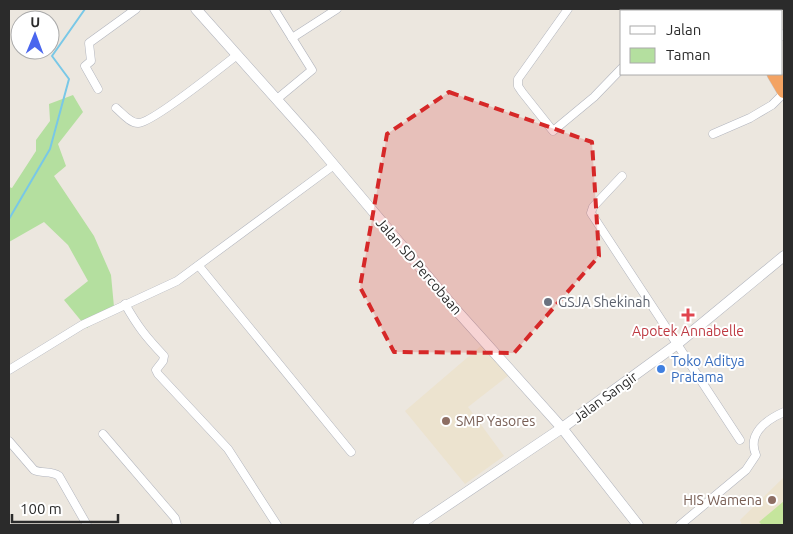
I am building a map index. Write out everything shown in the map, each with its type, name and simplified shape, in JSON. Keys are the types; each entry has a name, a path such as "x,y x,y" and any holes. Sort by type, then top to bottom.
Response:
{"highway":[{"path":"775,75 784,92"}],"street":[{"path":"98,89 85,66 91,61 89,43 136,9"},
{"name":"Jalan SD Percobaan","path":"196,9 277,99 457,311 562,428 638,525"},
{"path":"274,9 312,70 277,99"},
{"path":"292,38 337,9"},
{"path":"568,9 518,79 518,86 522,92 553,131 594,97 620,70"},
{"path":"116,108 128,119 138,123 146,121 238,55"},
{"path":"713,134 750,118 772,105 784,92"},
{"path":"9,370 82,325 177,282 334,165"},
{"path":"622,176 593,207 591,213 740,440"},
{"name":"Jalan Sangir","path":"418,525 562,428 676,345 784,256"},
{"path":"199,266 351,452"},
{"path":"125,304 140,330 164,356 156,370 158,374 228,449 277,525"},
{"path":"680,525 746,470 756,455 752,445 755,433 784,412"},
{"path":"103,434 175,518 177,525"},
{"path":"9,441 34,470 51,472 59,476 87,525"}],"highlighted area":[{"path":"449,92 592,142 599,256 514,353 394,352 360,287 387,134"}],"shaded area":[{"name":"SMP Yasores","path":"482,345 509,375 468,407 504,456 465,484 405,411"},
{"name":"HIS Wamena","path":"784,477 784,525 742,525 740,520"}],"green space":[{"path":"73,95 83,112 58,144 66,166 54,176 94,236 111,275 114,307 87,328 64,300 88,281 68,245 44,222 9,242 9,187 12,188 36,151 36,140 50,121 49,104"},
{"path":"784,501 784,525 762,525 759,522"}],"waterway":[{"path":"9,219 50,149 69,79 52,56 85,9"}],"place":[{"name":"GSJA Shekinah","path":"548,302"},
{"name":"Apotek Annabelle","path":"688,315"},
{"name":"Toko Aditya Pratama","path":"661,369"},
{"name":"SMP Yasores","path":"446,421"},
{"name":"HIS Wamena","path":"772,500"}]}
